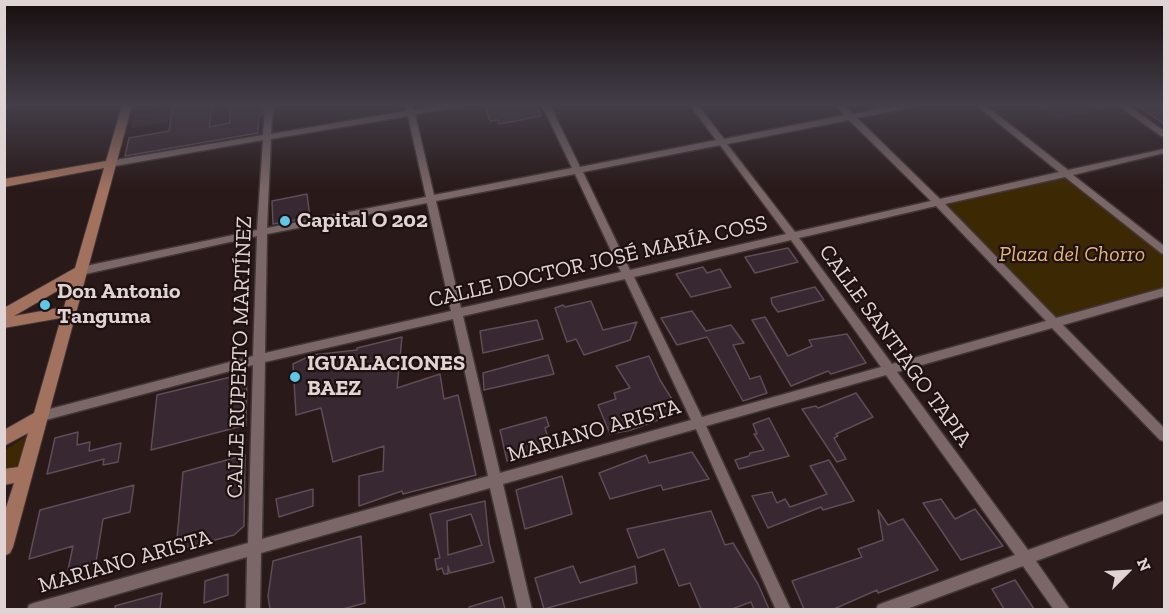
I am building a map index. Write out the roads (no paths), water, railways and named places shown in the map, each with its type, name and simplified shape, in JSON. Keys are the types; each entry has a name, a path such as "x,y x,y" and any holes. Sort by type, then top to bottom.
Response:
{"main road":[{"path":"4,547 118,134"},
{"path":"4,183 109,164"},
{"path":"4,315 81,271"},
{"path":"4,323 70,311"},
{"path":"4,439 42,416"},
{"path":"4,477 26,473"}],"street":[{"name":"CALLE RUPERTO MARTÍNEZ","path":"253,609 262,232 267,134"},
{"path":"109,164 284,134"},
{"path":"416,134 525,609"},
{"path":"560,134 699,423 784,609"},
{"name":"CALLE SANTIAGO TAPIA","path":"716,134 794,238 1062,609"},
{"path":"81,271 262,232 765,134"},
{"path":"868,134 1164,436"},
{"path":"1017,134 1164,251"},
{"name":"CALLE DOCTOR JOSÉ MARÍA COSS","path":"42,416 259,359 794,238 1164,151"},
{"name":"MARIANO ARISTA","path":"34,609 1164,292"},
{"path":"883,609 1164,507"}],"place":[{"name":"Capital O 202","path":"285,221"},
{"name":"Don Antonio Tanguma","path":"45,305"},
{"name":"IGUALACIONES BAEZ","path":"295,377"}],"park label":[{"name":"Plaza del Chorro","path":"1072,255"}]}
